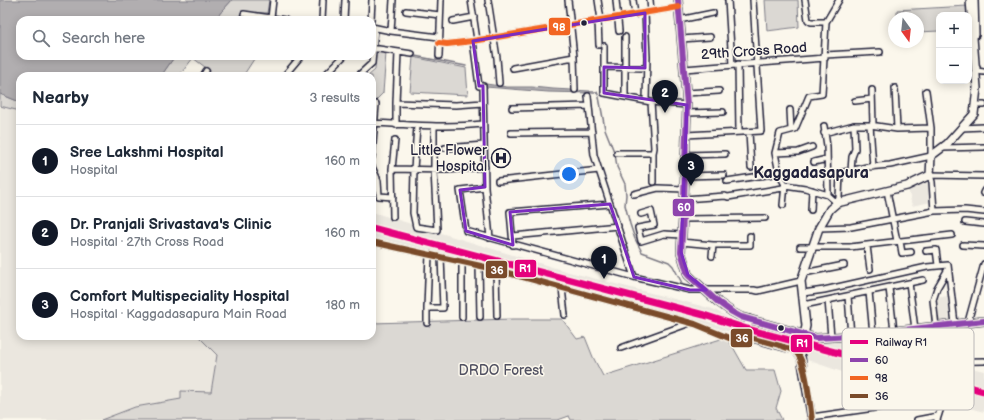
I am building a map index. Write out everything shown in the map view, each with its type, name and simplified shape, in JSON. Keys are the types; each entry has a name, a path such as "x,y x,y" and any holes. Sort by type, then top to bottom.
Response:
{"main road":[{"path":"804,335 806,326 801,281 819,228 830,209 837,203 907,186 930,175 932,156 947,144 974,114 977,88 970,0"},
{"path":"678,4 687,105 681,252 688,275 732,312 748,319 816,338 842,336"},
{"path":"976,74 984,73"},
{"path":"748,319 746,336 795,350 801,357 812,418"},
{"path":"926,328 984,321"}],"street":[{"path":"271,16 273,0"},
{"path":"322,16 323,0"},
{"path":"344,16 345,0"},
{"path":"370,16 372,0"},
{"path":"391,31 393,0"},
{"path":"439,56 441,0"},
{"path":"471,0 474,17 479,86 483,86 485,187 490,238"},
{"path":"488,0 499,83"},
{"path":"568,0 574,57 575,90"},
{"path":"598,0 604,67 604,93 649,102 687,105"},
{"path":"616,0 619,31"},
{"path":"633,0 635,15"},
{"path":"650,0 651,12"},
{"path":"728,0 732,65"},
{"path":"686,134 761,131 758,62 753,0"},
{"path":"805,0 808,20 811,22 826,22"},
{"path":"783,205 785,185 779,173 775,153 780,133 795,129 809,96 822,94 826,22 839,0"},
{"path":"975,0 977,71 984,73"},
{"path":"376,27 439,40 447,44 635,15 678,4"},
{"path":"406,12 440,15"},
{"path":"645,13 647,57 645,68 654,148 653,182"},
{"path":"679,20 713,13"},
{"path":"244,14 258,16"},
{"path":"453,21 474,17"},
{"path":"625,37 625,96"},
{"path":"681,39 710,37"},
{"path":"376,48 412,54"},
{"path":"396,124 398,52"},
{"name":"29th Cross Road","path":"684,68 880,52"},
{"path":"513,68 574,57"},
{"path":"287,72 298,60"},
{"path":"328,72 340,60"},
{"path":"362,72 372,63 372,60"},
{"path":"738,64 739,132"},
{"path":"604,67 645,68"},
{"path":"895,88 897,129"},
{"path":"872,90 872,167"},
{"path":"686,93 719,91"},
{"path":"684,199 728,197 783,188 785,185 805,188 828,195 837,203 840,198 840,174 867,167 890,165 932,156 931,128 926,91"},
{"path":"588,96 594,155 634,276"},
{"path":"855,100 872,99"},
{"path":"396,103 456,105 483,103"},
{"path":"975,105 984,105"},
{"path":"512,108 589,106"},
{"path":"790,110 791,130"},
{"path":"687,113 723,112"},
{"path":"376,124 434,127 483,124"},
{"path":"824,133 854,125 871,125 897,129 931,128"},
{"path":"851,171 852,157 855,149 854,125"},
{"path":"417,126 413,213 416,228 437,230 434,170 434,127"},
{"path":"824,126 827,146 828,195"},
{"path":"961,128 984,127"},
{"path":"511,133 592,132"},
{"path":"749,132 751,167"},
{"path":"393,216 392,169 395,140"},
{"path":"445,148 484,145"},
{"path":"775,153 798,152 812,147"},
{"path":"942,148 984,147"},
{"path":"617,153 653,153"},
{"path":"686,155 725,154"},
{"path":"814,162 827,159"},
{"path":"392,169 434,170 485,167"},
{"path":"498,180 599,170"},
{"path":"727,181 779,173"},
{"path":"685,176 724,175"},
{"path":"934,211 932,182 930,175 984,176"},
{"path":"376,177 379,196 393,197"},
{"path":"485,187 460,190 466,231 690,290 758,291 801,281"},
{"path":"634,194 658,188 684,189"},
{"path":"811,210 812,190"},
{"path":"887,191 892,219 902,253 911,252"},
{"path":"513,244 510,212 610,204"},
{"path":"819,228 851,227 934,211 965,210 984,212"},
{"path":"641,214 651,211 654,225 638,228 641,241 664,234 713,245 750,245 750,236"},
{"path":"683,219 765,218"},
{"path":"965,222 984,224"},
{"path":"513,236 618,226"},
{"path":"800,247 867,246 952,235"},
{"path":"376,243 496,270 690,323 729,338 738,340 746,336"},
{"path":"712,256 713,245"},
{"path":"963,245 984,246"},
{"path":"867,246 870,269"},
{"path":"926,251 936,250 938,265"},
{"path":"427,323 429,254"},
{"path":"427,308 443,308 442,257"},
{"path":"462,262 462,317"},
{"path":"968,322 984,264"},
{"path":"804,273 844,265"},
{"path":"803,293 824,290 938,265 948,265 954,324"},
{"path":"479,266 480,317"},
{"path":"936,327 933,300 937,288 948,269"},
{"path":"496,270 497,316"},
{"path":"804,305 923,280"},
{"path":"909,283 915,328"},
{"path":"562,288 565,315"},
{"path":"889,288 894,328"},
{"path":"869,292 872,328"},
{"path":"848,296 850,328"},
{"path":"828,300 831,337"},
{"path":"622,348 690,323"},
{"path":"974,361 984,361"},
{"path":"812,418 862,410"},
{"path":"917,420 937,418"}],"highlighted area":[{"path":"645,13 645,68 604,67 604,93 687,105 681,252 688,275 706,290 690,290 634,277 610,204 510,212 513,245 466,231 460,190 485,187 483,86 479,86 473,41"}],"shaded area":[{"path":"0,0 232,0 218,16 16,16 16,60 172,60 164,72 16,72 16,100 0,94"},
{"path":"486,84 507,87 532,87 590,91 590,93 548,92 486,87"},
{"path":"0,106 16,110 16,340 202,340 217,355 211,392 181,391 181,399 135,407 101,420 0,420"},
{"path":"929,179 931,202 912,206 908,188"},
{"path":"376,213 565,271 713,309 731,319 734,333 547,280 376,240"},
{"path":"948,296 950,321 937,323 935,298"},
{"path":"750,324 820,342 842,342 842,372 807,360 805,355 798,347 749,333"},
{"path":"974,369 984,371 984,412 974,409"}],"green space":[{"path":"232,0 269,0 267,13 243,12 238,16 218,16"},
{"path":"765,0 798,0 799,27 767,31"},
{"path":"967,6 967,12 936,12 936,31 924,32 924,12 897,12 897,10"},
{"path":"376,52 386,53 383,93 376,100 376,72 373,72 375,70"},
{"path":"413,57 466,68 468,95 410,92"},
{"path":"172,60 191,60 182,72 164,72"},
{"path":"196,60 253,60 246,72 212,72"},
{"path":"0,94 16,100 16,110 0,106"},
{"name":"DRDO Forest","path":"562,319 577,339 585,337 603,376 724,338 733,347 746,370 775,370 781,391 776,408 782,420 571,420 569,416 558,420 101,420 135,407 181,399 181,391 211,392 217,355 202,340 376,340 376,323"}],"waterway":[{"path":"415,56 466,66"},
{"path":"590,92 597,92 599,97 605,129 615,154 617,167 625,184 625,205 635,239 642,252 669,262 673,266 682,283"}],"rail line":[{"name":"R1","path":"376,229 704,315 747,329 842,354"},
{"name":"R1","path":"974,388 984,391"}],"transit line":[{"name":"60","path":"678,0 687,105 681,252 688,275 718,302 741,317 816,338 842,337"},
{"name":"98","path":"439,43 447,44 473,41 679,7"},
{"name":"36","path":"376,243 490,268 695,324 729,338 738,340 746,336 793,350 799,357 805,373 812,420"},
{"name":"60","path":"922,328 984,321"}],"place":[{"name":"Dr. Pranjali Srivastava's Clinic","path":"665,113"},
{"name":"Little Flower Hospital","path":"501,158"},
{"name":"Comfort Multispeciality Hospital","path":"691,186"},
{"name":"Sree Lakshmi Hospital","path":"604,279"}],"district":[{"name":"Kaggadasapura","path":"811,173"}]}
